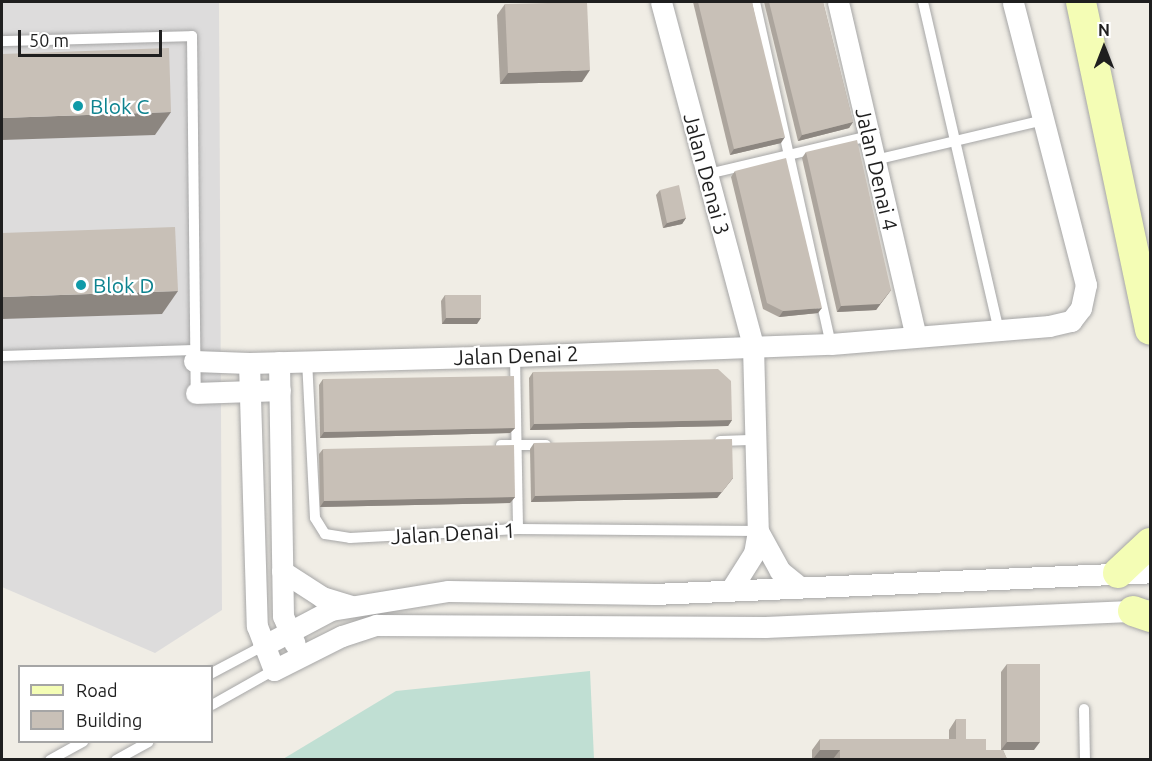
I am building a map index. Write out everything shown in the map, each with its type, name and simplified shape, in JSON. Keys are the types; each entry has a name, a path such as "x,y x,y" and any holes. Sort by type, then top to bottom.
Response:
{"main road":[{"path":"1081,2 1150,330"},
{"path":"1098,2 1150,250"},
{"path":"1118,573 1150,543"}],"street":[{"name":"Jalan Denai 3","path":"661,2 753,346 758,531"},
{"name":"Jalan Denai 4","path":"838,2 916,336"},
{"path":"1013,2 1044,120"},
{"name":"Jalan Denai 2","path":"194,355 249,363 831,344 999,330 1071,321 1081,308 1086,285 1044,120"},
{"path":"279,362 283,616 302,656"},
{"path":"249,363 257,626 274,670 342,636 376,625 765,627 1145,612"},
{"path":"196,393 280,390"},
{"path":"758,531 780,571 800,587"},
{"path":"730,591 754,553 758,531"},
{"path":"282,572 322,597 351,607"},
{"path":"263,646 331,610 448,591 654,594 1150,572"}],"lane":[{"path":"755,2 831,344"},
{"path":"923,2 999,330"},
{"path":"2,41 192,36 196,393"},
{"path":"875,160 1044,120"},
{"path":"708,174 869,136"},
{"path":"2,356 194,355"},
{"path":"515,356 519,529"},
{"name":"Jalan Denai 1","path":"307,360 318,449 315,518 325,534 350,537 519,529 758,531"},
{"path":"711,441 757,440"},
{"path":"494,446 562,444"},
{"path":"213,673 263,646"},
{"path":"213,704 274,670"},
{"path":"1084,709 1085,759"},
{"path":"50,759 80,743"},
{"path":"116,759 144,743"}],"shaded area":[{"path":"2,2 219,2 222,610 155,653 2,587"}],"green space":[{"path":"590,671 594,759 283,759 396,691"}],"building":[{"path":"587,2 590,70 508,73 505,4"},
{"path":"698,2 752,2 785,137 734,149"},
{"path":"769,2 823,2 853,122 802,135"},
{"path":"169,48 171,112 2,118 2,54"},
{"path":"857,140 891,290 880,304 841,306 806,152"},
{"path":"786,158 822,308 783,311 767,303 735,171"},
{"path":"679,185 686,218 667,223 660,190"},
{"path":"175,227 178,291 2,297 2,233"},
{"path":"445,295 481,295 481,318 446,318"},
{"path":"718,369 731,381 732,420 534,424 533,372"},
{"path":"514,376 515,428 324,432 323,379"},
{"path":"732,439 733,478 722,492 535,496 534,443"},
{"path":"514,445 515,497 324,501 323,449"},
{"path":"1007,664 1040,664 1040,742 1007,742"},
{"path":"956,719 966,719 966,739 986,739 986,750 1003,750 1007,759 840,759 840,750 820,750 820,739 956,739"}],"place":[{"name":"Blok C","path":"78,106"},
{"name":"Blok D","path":"81,285"}]}
